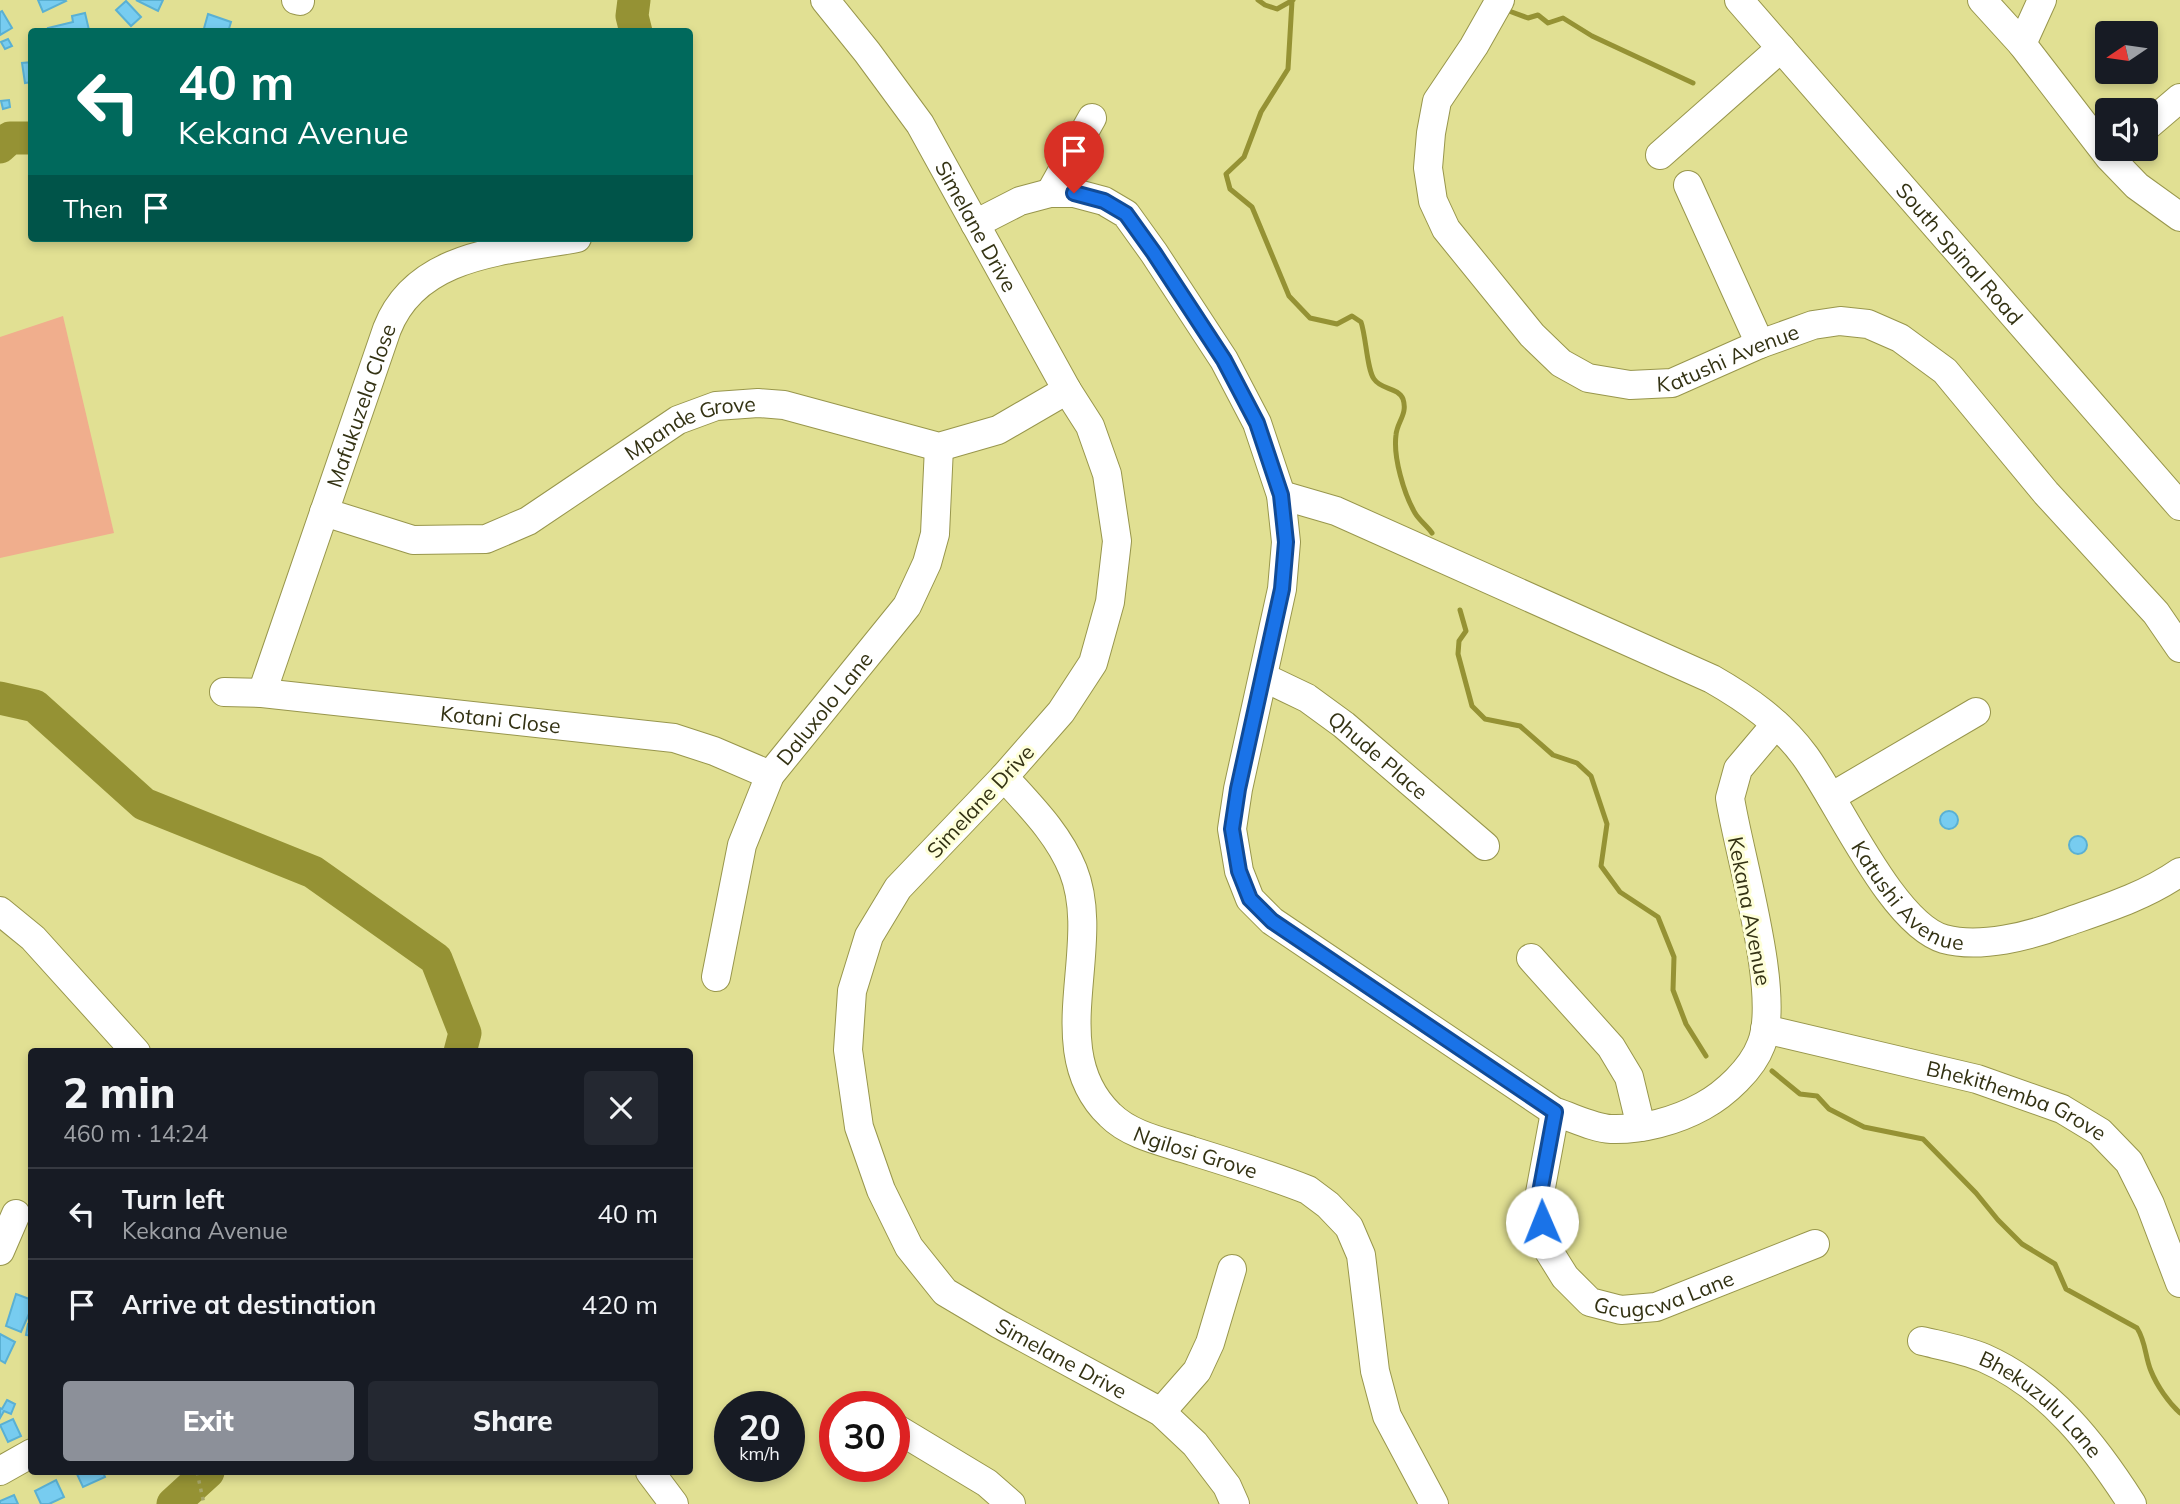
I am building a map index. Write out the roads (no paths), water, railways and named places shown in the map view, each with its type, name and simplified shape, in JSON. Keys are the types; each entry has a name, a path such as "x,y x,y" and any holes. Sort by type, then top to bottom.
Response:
{"street":[{"name":"Simelane Drive","path":"825,0 920,124 1067,390 1090,426 1107,474 1117,541 1110,602 1093,663 1061,712 1004,777 898,888 869,936 852,991 848,1050 859,1127 881,1190 909,1247 945,1292 1161,1412 1195,1444 1227,1486 1235,1504"},
{"name":"Katushi Avenue","path":"1500,0 1474,46 1437,101 1428,168 1433,201 1446,229 1532,335 1561,363 1588,378 1630,385 1672,383 1760,344 1813,325 1840,321 1868,324 1900,338 1945,371 2046,493 2156,613 2180,648"},
{"name":"South Spinal Road","path":"1739,0 2180,506"},
{"path":"1982,0 2095,130"},
{"path":"2022,44 2042,0"},
{"path":"1660,155 1781,48"},
{"path":"2158,117 2180,98"},
{"path":"1050,193 1092,118"},
{"path":"2120,161 2137,186 2180,217"},
{"path":"1688,185 1760,344"},
{"name":"Kekana Avenue","path":"975,224 1020,201 1050,193 1074,193 1104,201 1126,214 1224,360 1257,423 1281,495 1286,542 1282,589 1238,789 1232,829 1239,871 1250,899 1272,921 1555,1112 1609,1129 1642,1127 1685,1117 1713,1101 1743,1073 1761,1046 1765,1029 1766,988 1730,798 1738,769 1776,724"},
{"name":"Mafukuzela Close","path":"262,693 387,329 402,301 433,273 450,264 473,257 556,242"},
{"path":"939,447 998,430 1067,390"},
{"name":"Mpande Grove","path":"324,512 413,540 486,539 528,521 678,420 716,406 758,403 784,405 939,447"},
{"name":"Daluxolo Lane","path":"716,977 742,845 770,775 906,606 927,564 935,534 939,447"},
{"name":"Katushi Avenue","path":"1281,495 1336,511 1712,679 1746,698 1776,724 1805,756 1893,897 1916,924 1943,939 1975,944 2042,931 2145,894 2180,872"},
{"name":"Qhude Place","path":"1263,677 1307,698 1344,725 1485,846"},
{"name":"Kotani Close","path":"224,692 262,693 674,738 770,775"},
{"path":"1830,797 1976,712"},
{"name":"Ngilosi Grove","path":"1004,777 1052,830 1074,872 1083,916 1076,1041 1088,1086 1110,1116 1138,1133 1308,1190 1328,1205 1349,1227 1361,1255 1375,1371 1387,1416 1434,1504"},
{"path":"0,911 33,939 132,1048"},
{"path":"1531,958 1611,1047 1629,1077 1642,1127"},
{"name":"Bhekithemba Grove","path":"1765,1029 1977,1079 2062,1109 2100,1132 2129,1162 2150,1204 2180,1283"},
{"name":"Gcugcwa Lane","path":"1555,1112 1539,1198 1545,1245 1564,1277 1590,1302 1621,1310 1656,1307 1815,1244"},
{"path":"0,1251 16,1214"},
{"path":"1161,1412 1197,1371 1210,1343 1231,1269"},
{"name":"Bhekuzulu Lane","path":"1922,1340 1984,1358 2043,1395 2091,1444 2132,1504"},
{"path":"910,1437 986,1483 1012,1504"},
{"path":"0,1471 28,1455"},
{"path":"652,1475 674,1504"}],"waterway":[{"path":"634,0 632,16 635,28"},
{"path":"1258,0 1277,9 1293,0"},
{"path":"1292,1 1288,69 1261,112 1244,157 1226,174 1230,189 1252,207 1289,296 1310,318 1337,324 1352,316 1361,322 1374,379 1397,392 1403,399 1404,409 1396,435 1398,464 1411,505 1432,533"},
{"path":"1509,11 1528,18 1538,15 1548,23 1563,18 1592,36 1693,83"},
{"path":"0,147 10,138 28,138"},
{"path":"1460,610 1466,631 1459,641 1458,654 1472,706 1485,719 1520,726 1553,755 1577,763 1591,776 1607,824 1601,866 1620,892 1658,917 1674,957 1673,990 1686,1024 1706,1056"},
{"path":"0,698 35,706 144,804 313,872 436,959 465,1033 461,1048"},
{"path":"1772,1071 1800,1094 1817,1096 1829,1109 1864,1127 1923,1139 2022,1244 2055,1264 2066,1289 2137,1328 2154,1377 2180,1413"},
{"path":"173,1504 205,1475"}]}
